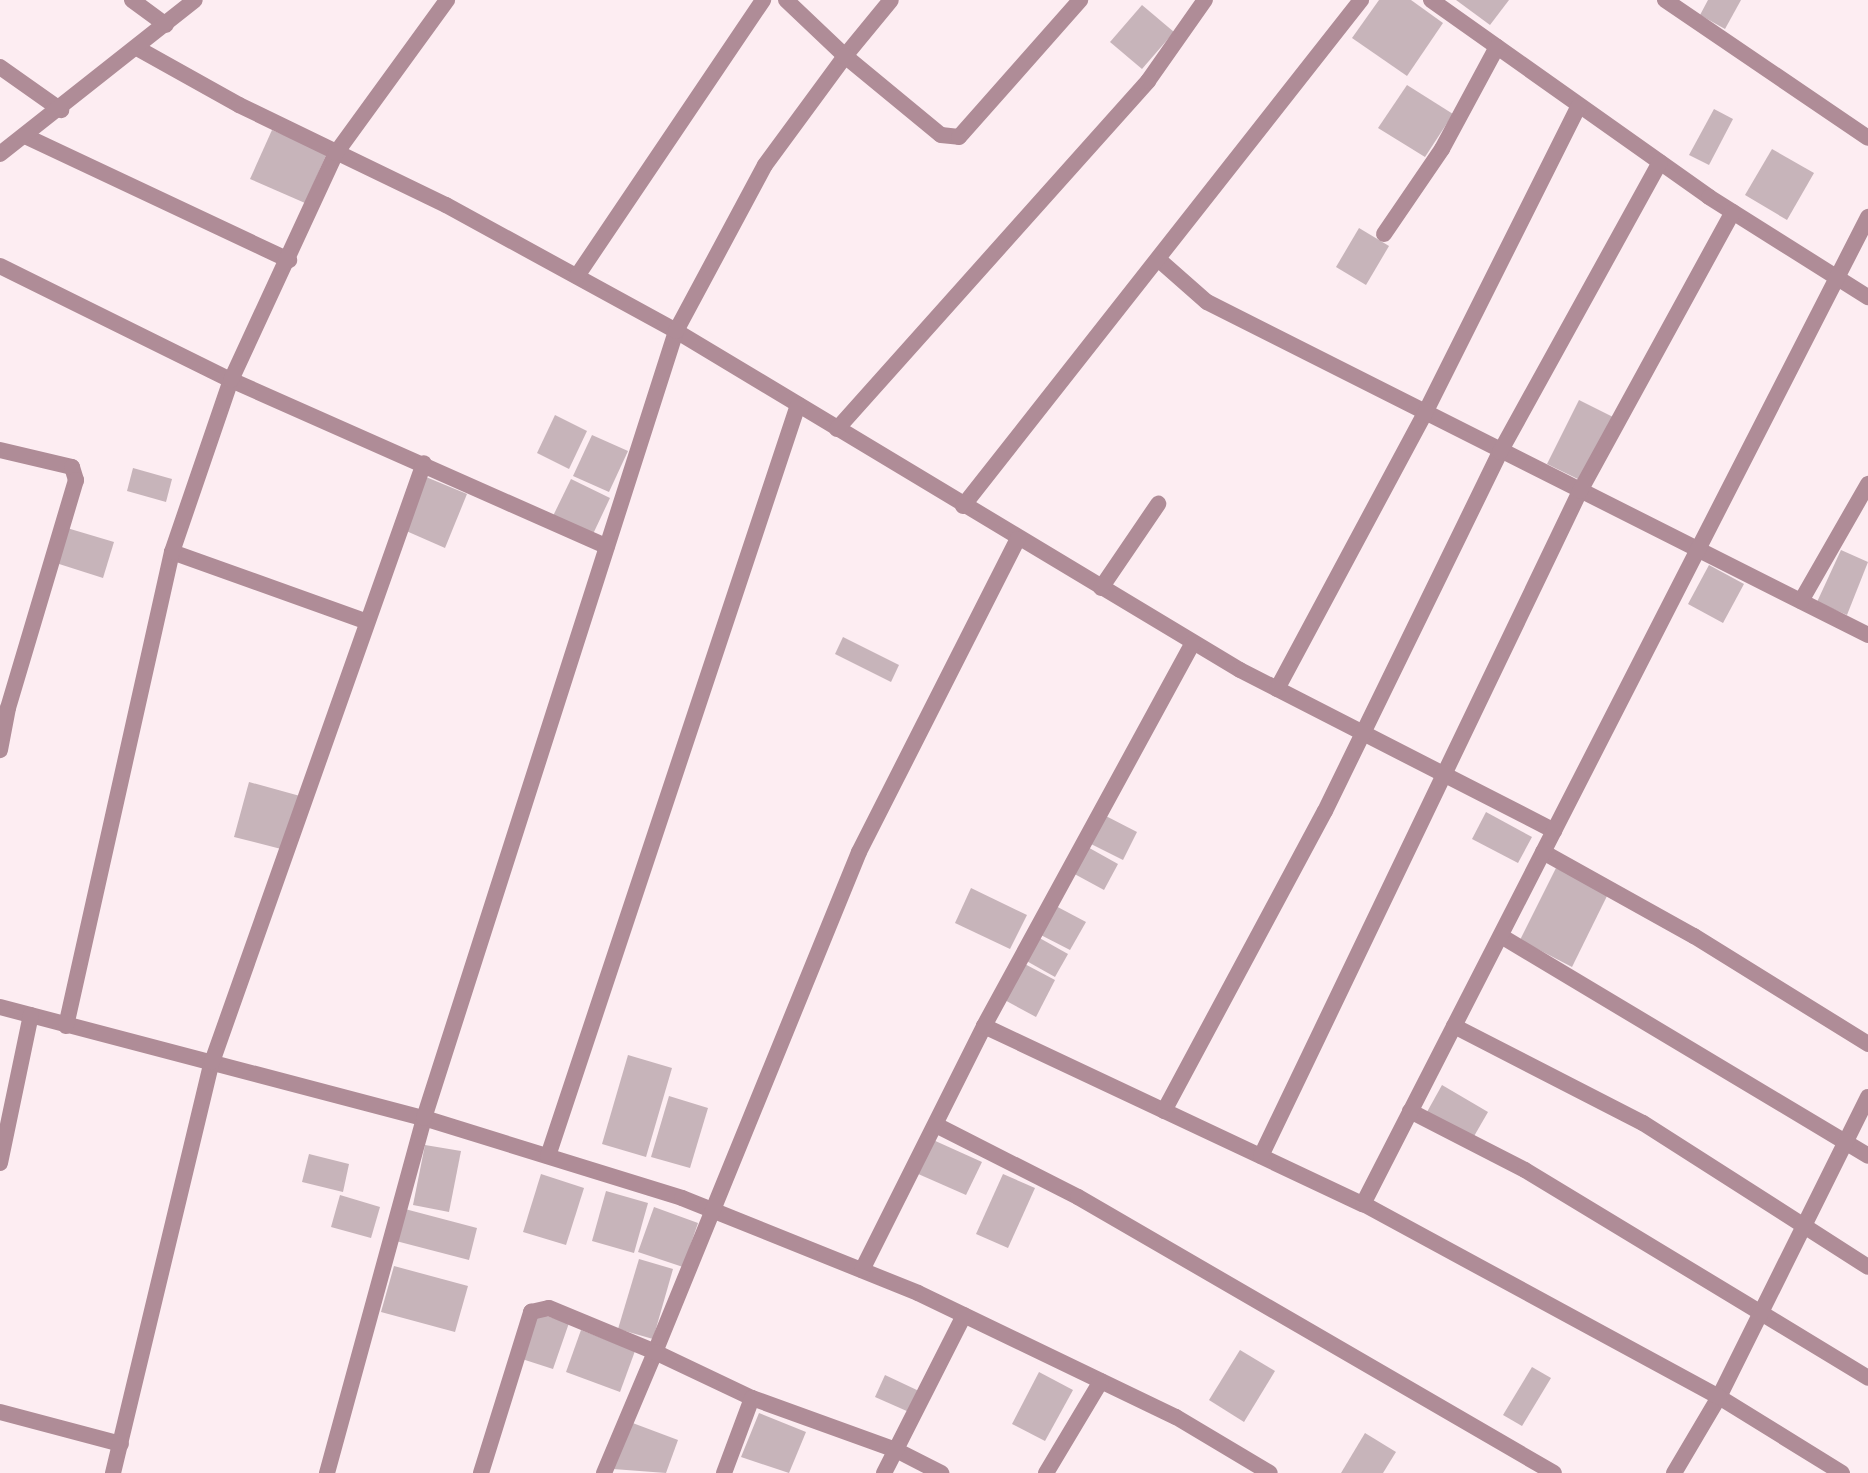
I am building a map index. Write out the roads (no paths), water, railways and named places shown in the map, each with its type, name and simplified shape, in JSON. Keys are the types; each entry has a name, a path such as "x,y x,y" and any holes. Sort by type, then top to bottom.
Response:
{"street":[{"path":"132,0 166,25"},
{"path":"0,154 61,110 195,0"},
{"path":"66,1026 172,552 231,380 336,153 447,0"},
{"path":"577,276 763,0"},
{"path":"786,0 845,56 941,135 959,137 1080,0"},
{"path":"327,1473 424,1118 676,331 765,165 845,56 891,0"},
{"path":"837,429 1148,81 1205,0"},
{"path":"963,506 1361,0"},
{"path":"1431,0 1733,212 1868,297"},
{"path":"1665,0 1868,138"},
{"path":"1384,234 1442,149 1497,47"},
{"path":"137,48 336,153 446,205 577,276 676,331 1193,643 1554,831"},
{"path":"0,67 61,110"},
{"path":"1277,689 1424,415 1579,106"},
{"path":"25,136 289,260"},
{"path":"1164,1111 1325,811 1359,731 1500,452 1660,162"},
{"path":"1261,1156 1580,491 1733,212"},
{"path":"1363,1204 1839,279 1868,217"},
{"path":"1158,259 1207,302 1424,415 1700,549 1868,635"},
{"path":"0,266 231,380 424,463 607,547"},
{"path":"548,1156 798,405"},
{"path":"0,450 72,467 76,480 4,707 0,750"},
{"path":"113,1473 212,1062 424,463"},
{"path":"1801,601 1868,484"},
{"path":"1101,588 1158,504"},
{"path":"604,1473 715,1211 859,852 1018,539"},
{"path":"172,552 367,622"},
{"path":"862,1270 984,1026 1193,643"},
{"path":"1543,852 1694,936 1868,1044"},
{"path":"1501,936 1868,1156"},
{"path":"0,1007 424,1118 715,1211 964,1315 1176,1417 1270,1473"},
{"path":"0,1163 31,1015"},
{"path":"984,1026 1363,1204 1719,1397 1842,1473"},
{"path":"1454,1026 1643,1123 1868,1267"},
{"path":"1674,1473 1719,1397 1868,1097"},
{"path":"1410,1111 1525,1170 1762,1310 1868,1378"},
{"path":"936,1125 1078,1197 1554,1473"},
{"path":"481,1473 531,1312 549,1308 655,1352 752,1398 896,1450 941,1473"},
{"path":"884,1473 964,1315"},
{"path":"1046,1473 1101,1381"},
{"path":"724,1473 752,1398"},
{"path":"0,1412 121,1444"}]}
